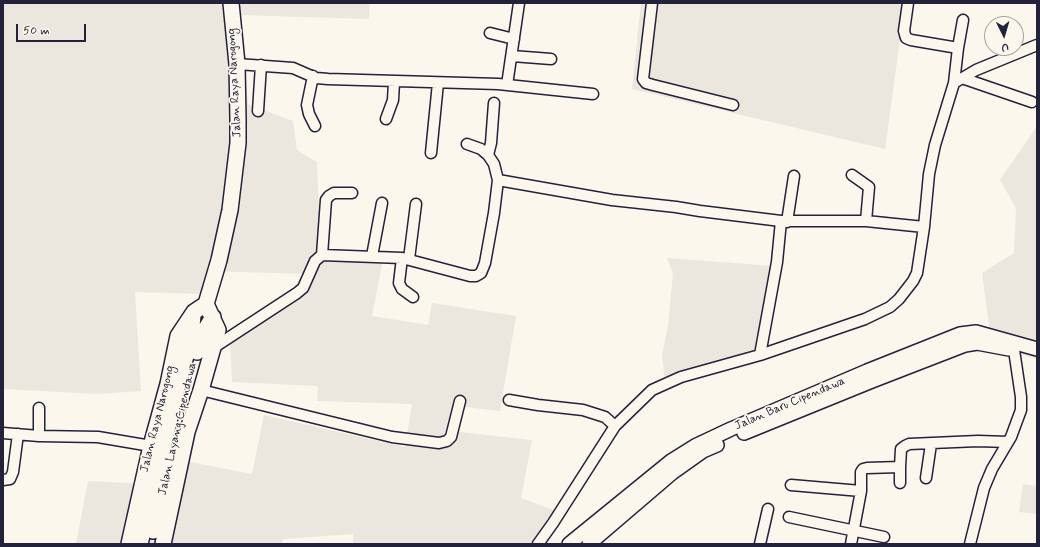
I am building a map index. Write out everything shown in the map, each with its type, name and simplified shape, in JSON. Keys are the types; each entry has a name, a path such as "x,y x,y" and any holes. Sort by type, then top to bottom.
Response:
{"main road":[{"name":"Jalan Raya Narogong","path":"129,544 151,446 168,384 178,336 204,311 219,260 230,210 238,143 238,119 236,64 230,3"},
{"name":"Jalan Raya Narogong","path":"163,544 187,432 218,330 204,311"},
{"name":"Jalan Layang Cipendawa","path":"150,544 156,500 177,388 191,338 204,311"},
{"name":"Jalan Baru Cipendawa","path":"568,544 671,461 695,446 732,433 869,376 960,334 976,332 1037,349"},
{"name":"Jalan Baru Cipendawa","path":"869,376 965,345 977,343 1014,350 1037,358"},
{"name":"Jalan Baru Cipendawa","path":"589,544 672,473 732,433"},
{"name":"Jalan Layang Cipendawa","path":"140,544 156,500"}],"street":[{"path":"507,85 519,3"},
{"path":"652,3 643,79 646,83 652,86 733,105"},
{"path":"908,3 904,31 906,38 958,48"},
{"path":"538,544 615,426 646,396 663,384 680,377 760,355 865,319 890,307 899,299 913,281 917,273 924,227 929,174 935,145 958,81 958,48 963,20"},
{"path":"490,33 514,39"},
{"path":"958,81 989,65 1037,45"},
{"path":"512,56 551,58"},
{"path":"236,64 293,68 313,76 328,79 438,83 462,82 593,94"},
{"path":"258,111 261,65"},
{"path":"313,76 308,105 309,114 315,126"},
{"path":"958,81 1032,102"},
{"path":"386,119 393,100 394,82"},
{"path":"431,153 438,83"},
{"path":"488,155 494,103"},
{"path":"213,348 303,288 315,261 322,255 406,258 470,276 476,276 481,273 485,263 498,180 494,164 488,155 481,149 467,144"},
{"path":"852,175 867,184 870,189 866,221"},
{"path":"760,355 784,221 794,176"},
{"path":"498,180 612,200 784,221 866,221 924,227"},
{"path":"322,255 325,203 327,198 334,193 352,192"},
{"path":"372,256 382,203"},
{"path":"413,297 402,289 399,283 406,258 416,204"},
{"path":"970,544 984,488 992,469 1008,442 1021,410 1021,397 1014,350"},
{"path":"201,390 392,437 440,443 447,441 452,437 460,401"},
{"path":"509,400 583,410 605,417 615,426"},
{"path":"38,436 39,408"},
{"path":"3,433 38,436 98,437 151,446"},
{"path":"3,480 10,479 13,472 18,434"},
{"path":"900,483 901,449 905,446 978,441 1008,442"},
{"path":"926,478 931,444"},
{"path":"851,544 861,491 861,472 863,469 867,468 900,467"},
{"path":"791,484 861,491"},
{"path":"760,544 768,509"},
{"path":"789,517 884,537"}],"shaded area":[{"path":"3,3 370,3 369,19 239,15 248,104 293,121 297,150 317,162 321,257 383,260 372,316 428,325 432,303 516,316 500,411 456,406 450,431 532,440 521,498 566,515 547,544 353,544 353,534 283,539 282,544 76,544 88,481 148,484 159,456 252,474 264,415 405,447 412,404 317,401 318,386 232,382 230,340 302,292 308,274 207,271 202,294 135,292 141,391 97,394 3,389"},
{"path":"641,3 905,3 885,149 632,89"},
{"path":"1037,126 1037,359 992,347 982,273 1014,253 1016,208 1000,180"},
{"path":"667,258 774,266 758,358 665,383 662,354 668,326 673,274"},
{"path":"1023,484 1037,486 1037,514 1019,512"}]}
